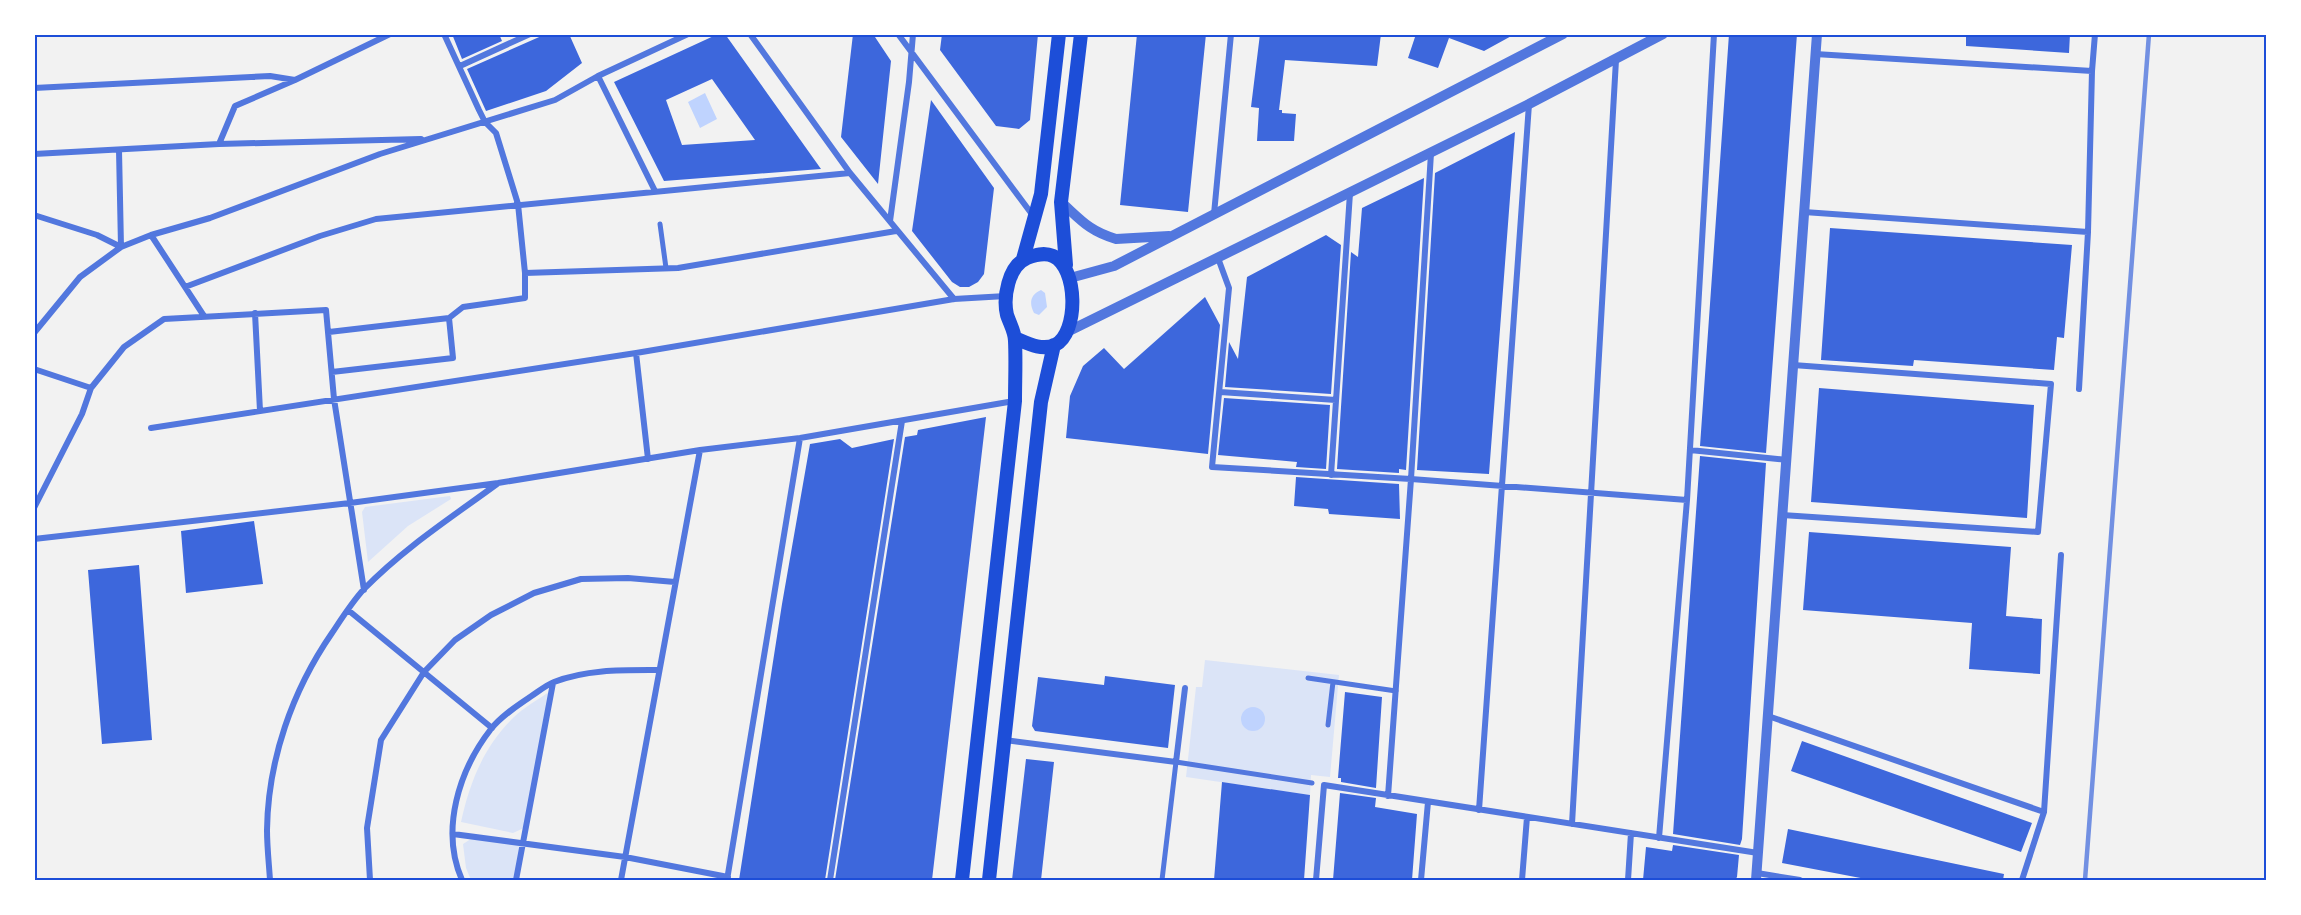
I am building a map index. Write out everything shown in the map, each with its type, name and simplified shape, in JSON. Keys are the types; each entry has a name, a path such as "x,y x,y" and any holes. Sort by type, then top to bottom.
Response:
{"main road":[{"path":"962,880 1015,401 1016,338 1006,313 1006,296 1011,275 1023,260 1041,194 1059,34"},
{"path":"989,880 1041,402 1054,345 1067,332 1072,298 1061,202 1081,34"},
{"path":"1023,260 1038,254 1052,255 1068,272"},
{"path":"1016,338 1034,347 1054,345"}],"street":[{"path":"219,144 235,106 390,34"},
{"path":"328,332 449,318 463,307 525,298 525,273 518,204 496,133 485,122 444,34"},
{"path":"509,34 513,42"},
{"path":"460,66 530,34"},
{"path":"34,333 80,277 121,247 151,235 210,218 381,154 555,100 598,76 688,34"},
{"path":"750,34 850,173 954,299"},
{"path":"898,34 1034,218"},
{"path":"890,221 909,82 913,34"},
{"path":"1214,215 1231,34"},
{"path":"1068,272 1114,266 1563,34"},
{"path":"1067,332 1431,153 1663,34"},
{"path":"1659,838 1687,500 1714,34"},
{"path":"1800,880 1757,877 1782,515 1788,460 1816,34"},
{"path":"2079,389 2088,232 2095,34"},
{"path":"1815,54 2092,71"},
{"path":"1572,824 1616,60"},
{"path":"34,88 270,76 295,80"},
{"path":"598,76 656,191"},
{"path":"1479,810 1528,104"},
{"path":"34,154 219,144 430,138"},
{"path":"119,150 121,247"},
{"path":"1388,796 1412,479 1431,153"},
{"path":"185,287 320,236 376,219 850,173"},
{"path":"1331,476 1350,193"},
{"path":"1061,202 1094,232 1116,239 1172,235"},
{"path":"1804,212 2088,232"},
{"path":"34,214 97,235 121,247"},
{"path":"660,224 666,268"},
{"path":"525,273 666,268 896,231"},
{"path":"151,235 204,316"},
{"path":"1218,258 1229,288 1212,467 1331,476 1412,479 1687,500"},
{"path":"151,428 636,353 954,299 1006,296"},
{"path":"34,508 82,414 91,388 124,347 164,319 326,310 334,399 364,590"},
{"path":"255,313 260,411"},
{"path":"332,372 453,358 449,318"},
{"path":"636,353 648,459"},
{"path":"1782,515 2038,532 2051,384 1793,365"},
{"path":"34,369 91,388"},
{"path":"1220,392 1336,400"},
{"path":"34,539 350,503 498,483 700,450 800,438 1015,401"},
{"path":"830,880 902,421"},
{"path":"453,834 625,857 727,879 800,438"},
{"path":"621,880 700,450"},
{"path":"1690,450 1788,460"},
{"path":"270,880 267,830 274,765 286,723 302,682 348,610 364,590 405,552 498,483"},
{"path":"2022,880 2044,812 2061,555"},
{"path":"370,880 367,828 381,740 424,672 455,640 491,615 534,593 581,579 628,578 675,582"},
{"path":"348,610 492,728"},
{"path":"462,880 454,849 453,834 459,787 479,747 503,716 553,682 602,671 658,670"},
{"path":"1308,678 1396,691"},
{"path":"516,880 553,682"},
{"path":"1328,725 1333,682"},
{"path":"1162,880 1185,688"},
{"path":"1768,716 2044,812"},
{"path":"1005,740 1176,762 1312,783"},
{"path":"1316,880 1324,785 1758,854"},
{"path":"1421,880 1428,802"},
{"path":"1522,880 1527,817"},
{"path":"1628,880 1631,833"}],"shaded area":[{"path":"450,496 451,499 408,526 368,562 362,512 365,507"},
{"path":"1205,660 1339,675 1330,777 1311,775 1310,795 1186,777 1196,687 1202,687"},
{"path":"552,690 526,827 513,833 461,822 473,779 493,741 517,714"},
{"path":"474,837 523,844 516,880 471,880 466,868 463,844"}],"water":[{"path":"705,93 717,119 700,128 688,102"},
{"path":"1041,290 1045,293 1047,307 1039,315 1034,313 1031,303 1035,294"},
{"path":"1253,707 1261,711 1265,719 1261,727 1253,731 1245,727 1241,719 1245,711"}],"building":[{"path":"452,34 499,34 502,41 462,59"},
{"path":"546,34 569,34 582,63 546,91 486,111 467,69"},
{"path":"718,34 725,34 821,169 664,181 614,82","holes":["712,79 755,140 682,145 666,100"]},
{"path":"853,34 873,34 891,61 878,184 841,137"},
{"path":"942,34 1038,34 1030,120 1019,129 996,126 940,50"},
{"path":"1137,34 1206,34 1188,212 1120,205"},
{"path":"1260,34 1381,34 1377,66 1285,60 1279,110 1282,110 1282,113 1296,114 1294,141 1257,141 1259,108 1251,107"},
{"path":"1416,34 1515,34 1484,51 1449,38 1438,68 1408,58"},
{"path":"1729,34 1797,34 1766,453 1700,446"},
{"path":"1966,34 2070,34 2069,53 1966,46"},
{"path":"931,100 994,188 984,274 978,282 969,287 960,287 952,282 912,231"},
{"path":"1515,132 1489,474 1417,470 1435,173"},
{"path":"1424,178 1406,470 1399,469 1399,473 1337,469 1351,252 1358,257 1362,208"},
{"path":"1830,228 2072,245 2064,338 2057,337 2054,370 1914,360 1913,366 1821,360"},
{"path":"1326,235 1341,245 1331,394 1225,387 1229,342 1238,359 1247,277"},
{"path":"1205,297 1220,325 1208,454 1066,438 1070,396 1083,366 1104,348 1124,369"},
{"path":"1819,388 2034,405 2027,518 1811,502"},
{"path":"1224,398 1330,405 1326,469 1296,467 1297,462 1218,455"},
{"path":"986,417 932,880 835,880 905,437 917,435 918,430"},
{"path":"840,439 852,448 894,439 825,880 739,880 782,604 810,444"},
{"path":"1700,456 1766,463 1740,845 1673,834"},
{"path":"1296,477 1399,484 1400,519 1329,514 1328,509 1294,506"},
{"path":"254,521 263,584 186,593 181,531"},
{"path":"1809,532 2011,547 2006,616 2042,619 2040,674 1969,669 1972,623 1803,610"},
{"path":"139,565 152,740 102,744 88,570"},
{"path":"1105,676 1175,685 1168,748 1035,731 1032,726 1038,677 1104,685"},
{"path":"1345,692 1382,697 1376,788 1341,782 1341,778 1338,778"},
{"path":"1802,741 2032,823 2021,852 1791,771"},
{"path":"1026,759 1054,762 1041,880 1012,880"},
{"path":"1222,782 1310,795 1304,880 1214,880"},
{"path":"1340,793 1376,798 1375,807 1417,814 1412,880 1333,880"},
{"path":"1788,829 2004,874 2003,880 1871,880 1782,863"},
{"path":"1673,845 1739,855 1737,877 1735,880 1643,880 1646,847 1672,851"}],"railway":[{"path":"2085,880 2149,34"}]}
